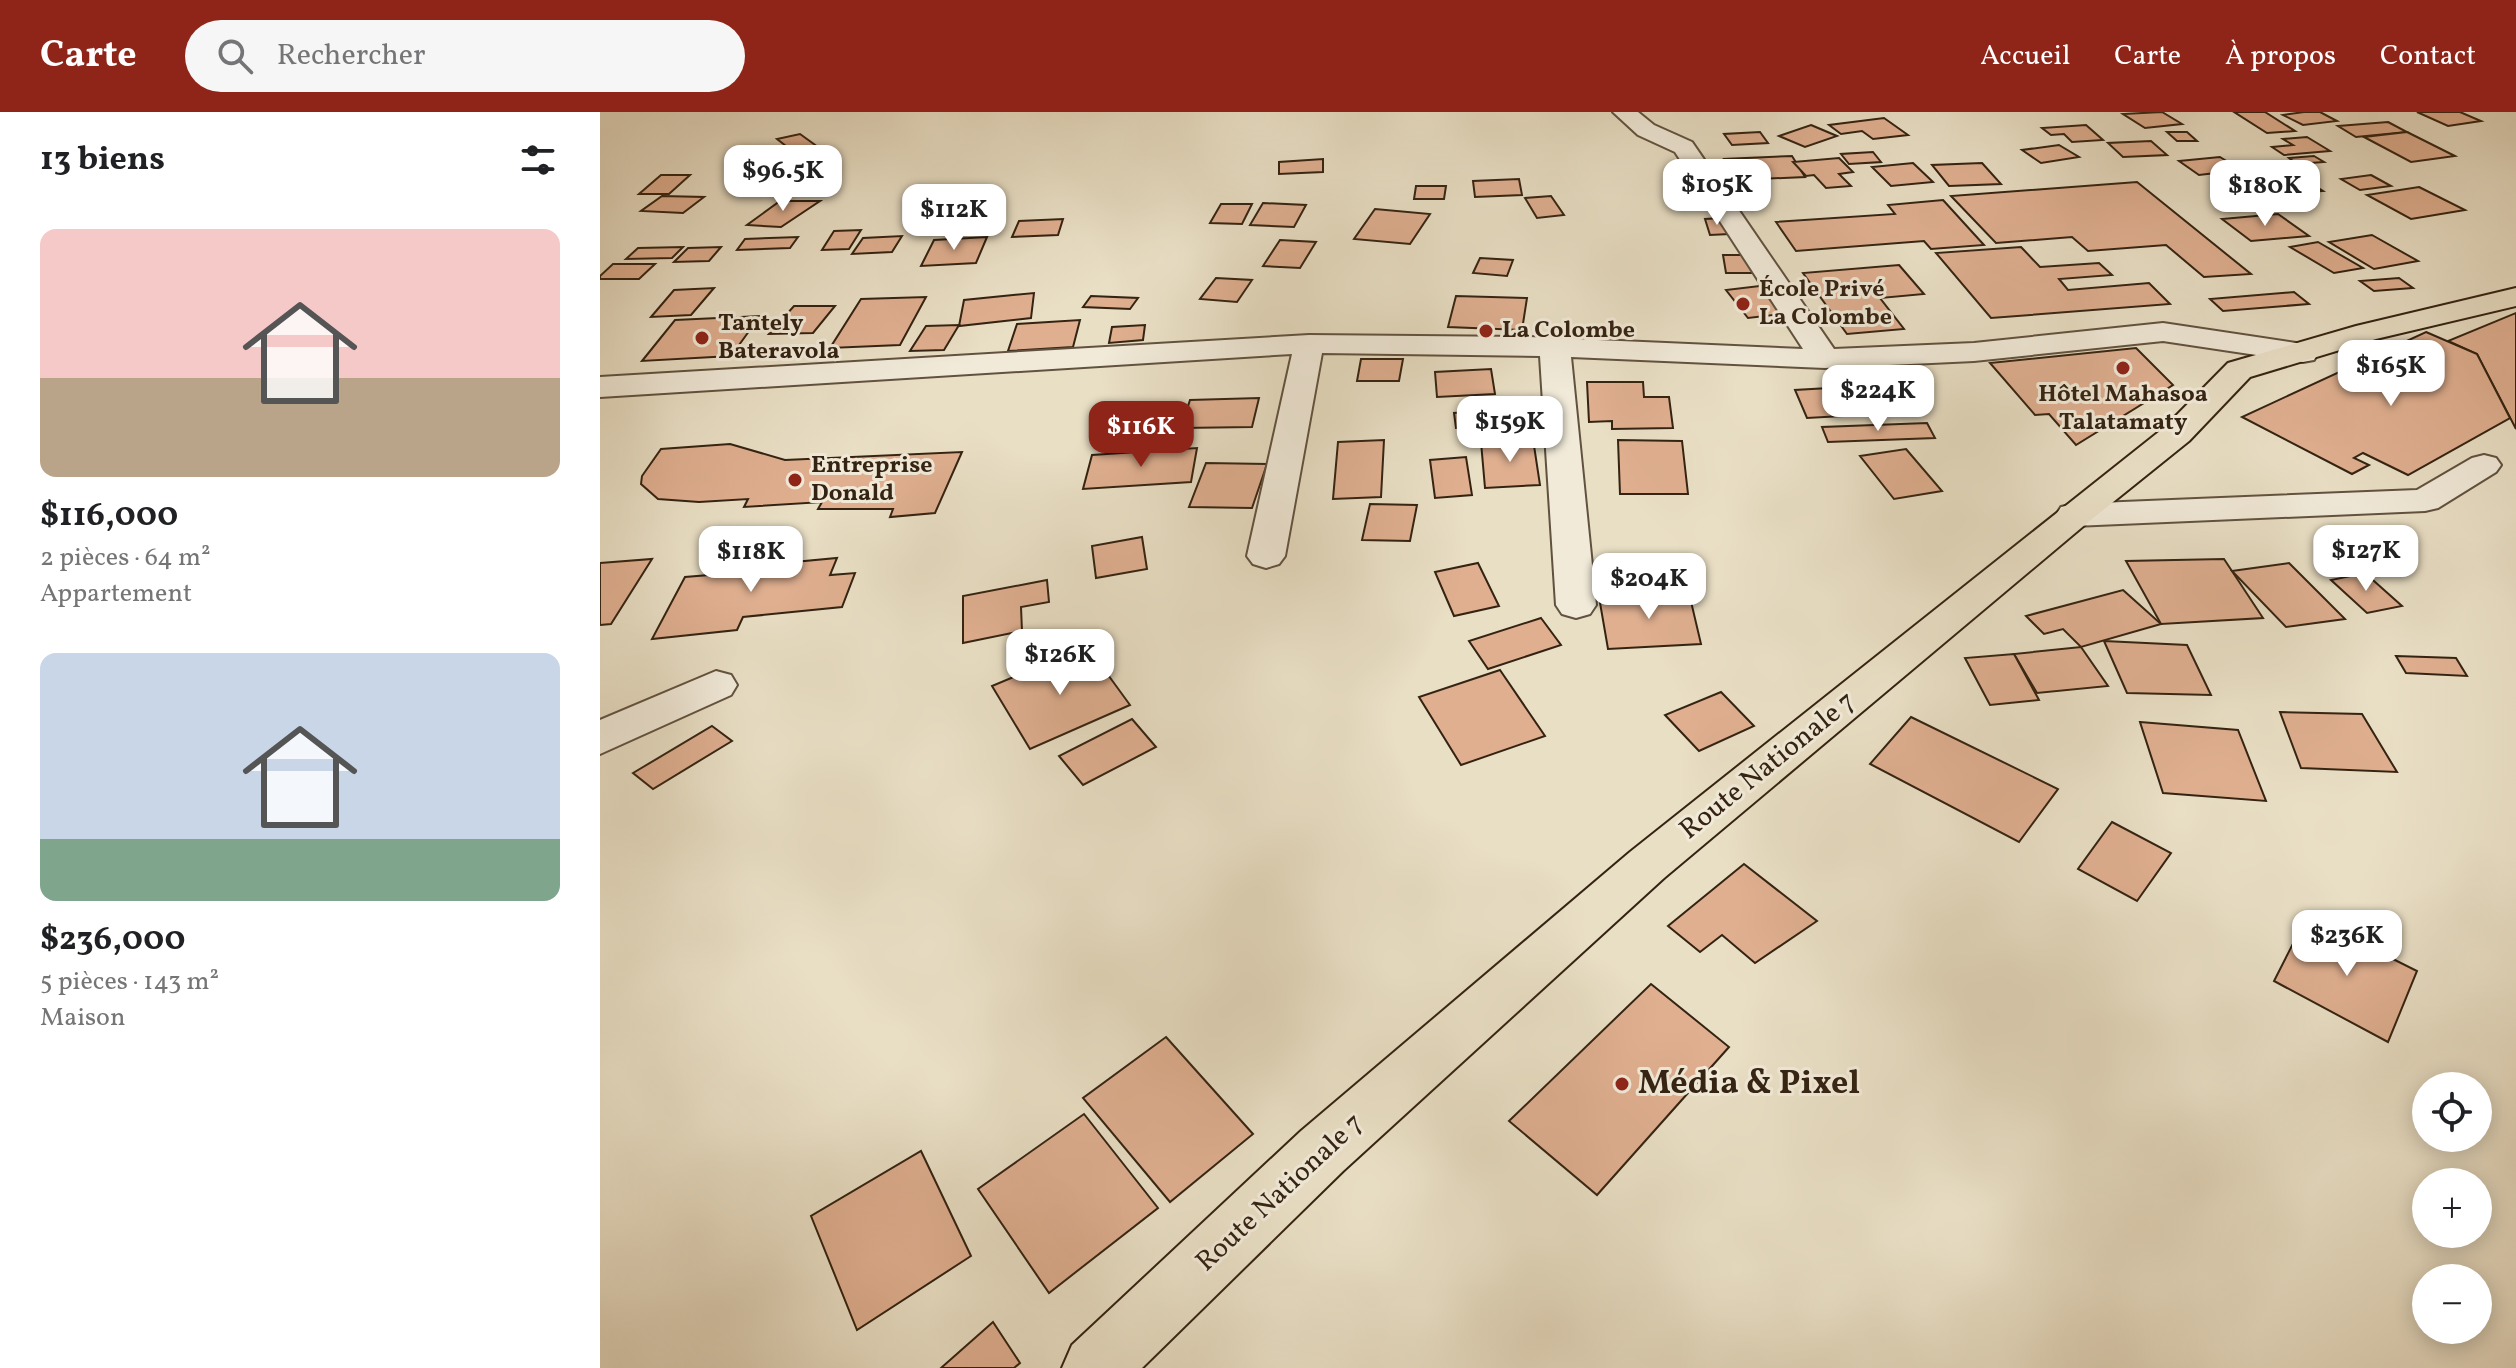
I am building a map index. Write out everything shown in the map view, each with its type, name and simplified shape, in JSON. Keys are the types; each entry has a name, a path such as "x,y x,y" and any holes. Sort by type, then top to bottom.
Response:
{"main road":[{"name":"Route Nationale 7","path":"1095,1368 1322,1151 1647,865 2177,434 2239,370 2367,332 2516,297"}],"street":[{"path":"1624,112 1646,130 1684,147 1825,359"},
{"path":"600,387 1309,344 1555,347 1825,359 1974,352 2163,332 2303,353"},
{"path":"1266,556 1309,344"},
{"path":"1555,347 1576,605"},
{"path":"2074,515 2425,500 2484,465"},
{"path":"600,738 716,685"}],"building":[{"path":"2162,112 2182,124 2145,128 2123,114"},
{"path":"2234,112 2265,112 2295,131 2267,133"},
{"path":"2320,112 2337,121 2303,125 2283,115"},
{"path":"2417,112 2460,112 2481,121 2448,126"},
{"path":"1884,118 1908,135 1873,139 1862,131 1841,134 1829,125"},
{"path":"2388,122 2407,132 2356,137 2338,126"},
{"path":"1811,125 1837,136 1805,147 1779,136"},
{"path":"2086,125 2103,140 2072,142 2064,134 2051,135 2042,128"},
{"path":"1760,132 1768,143 1732,145 1724,134"},
{"path":"2167,132 2187,132 2197,141 2177,141"},
{"path":"2407,132 2455,156 2411,162 2364,137"},
{"path":"800,134 818,147 795,153 777,139"},
{"path":"2307,137 2330,151 2284,155 2272,147 2293,145 2283,139"},
{"path":"2151,141 2167,155 2123,157 2108,143"},
{"path":"2059,145 2079,157 2041,163 2022,150"},
{"path":"1873,152 1881,162 1849,164 1841,154"},
{"path":"1792,156 1805,177 1735,180 1724,159"},
{"path":"2314,156 2324,162 2297,164 2289,158"},
{"path":"2220,157 2241,170 2199,175 2179,161"},
{"path":"1839,158 1853,172 1839,174 1851,186 1826,188 1814,175 1806,176 1793,162"},
{"path":"1323,159 1323,172 1279,174 1279,162"},
{"path":"1913,163 1933,182 1891,186 1872,167"},
{"path":"1982,163 2001,184 1949,186 1932,165"},
{"path":"661,175 690,175 669,194 639,194"},
{"path":"2371,175 2391,186 2360,190 2341,179"},
{"path":"1519,179 1522,195 1475,197 1473,181"},
{"path":"2137,182 2251,274 2204,277 2166,245 2088,251 2072,237 1996,243 1951,196"},
{"path":"2312,184 2323,191 2284,194 2273,186"},
{"path":"1416,186 1446,186 1444,199 1414,199"},
{"path":"2419,187 2465,210 2411,219 2367,195"},
{"path":"2250,192 2273,208 2235,211 2213,195"},
{"path":"662,196 704,197 683,213 641,211"},
{"path":"1551,196 1564,215 1537,218 1525,198"},
{"path":"1943,200 1984,245 1931,249 1924,241 1796,251 1776,222 1895,214 1888,205"},
{"path":"780,201 820,201 781,227 747,225"},
{"path":"1263,203 1306,205 1294,227 1250,225"},
{"path":"1221,204 1252,204 1242,224 1210,223"},
{"path":"1375,209 1430,214 1410,244 1354,239"},
{"path":"2278,214 2309,236 2251,241 2222,219"},
{"path":"1722,218 1729,234 1710,235 1705,219"},
{"path":"1063,219 1058,235 1012,237 1019,221"},
{"path":"861,230 849,249 822,250 834,231"},
{"path":"2372,235 2418,261 2374,269 2329,242"},
{"path":"902,236 892,252 852,254 863,238"},
{"path":"798,237 790,248 737,250 745,239"},
{"path":"987,237 976,263 921,266 934,240"},
{"path":"1280,240 1316,242 1300,268 1263,266"},
{"path":"2318,242 2363,268 2334,273 2290,247"},
{"path":"683,247 672,258 626,259 638,248"},
{"path":"721,247 709,261 674,262 688,248"},
{"path":"2021,247 2040,267 2099,263 2112,275 2059,279 2068,290 2149,283 2170,304 1991,318 1936,253"},
{"path":"1723,255 1763,255 1767,273 1726,273"},
{"path":"1480,258 1513,260 1507,276 1473,273"},
{"path":"613,264 655,264 639,279 600,279"},
{"path":"1899,265 1924,294 1880,298 1904,329 1847,334 1803,273"},
{"path":"1216,278 1252,280 1237,302 1200,299"},
{"path":"2399,278 2413,288 2374,291 2360,281"},
{"path":"1768,285 1791,313 1748,318 1726,290"},
{"path":"714,288 691,315 651,317 674,290"},
{"path":"2294,292 2309,304 2223,311 2210,299"},
{"path":"1034,293 1031,318 959,326 964,300"},
{"path":"1091,296 1138,298 1130,309 1083,307"},
{"path":"1456,296 1527,298 1522,330 1448,327"},
{"path":"926,297 900,345 830,348 861,299"},
{"path":"794,306 835,306 813,333 769,334"},
{"path":"2516,313 2516,429 2477,354 2448,341"},
{"name":"Tantely Bateravola","path":"760,316 731,356 642,361 675,320"},
{"path":"1080,320 1073,347 1008,351 1017,324"},
{"path":"959,325 944,350 910,351 926,326"},
{"path":"1145,325 1143,340 1109,343 1112,327"},
{"path":"2426,332 2477,354 2510,418 2408,475 2363,453 2354,458 2369,465 2352,474 2242,417"},
{"path":"2136,348 2173,385 2076,445 2049,414 2035,415 1990,363"},
{"path":"1361,359 1403,359 1399,381 1357,381"},
{"path":"1491,369 1495,394 1437,397 1435,372"},
{"path":"1587,382 1643,382 1644,397 1669,397 1673,428 1612,429 1612,421 1589,422"},
{"path":"1864,386 1878,414 1807,418 1795,390"},
{"path":"1259,398 1252,427 1181,428 1190,400"},
{"path":"1528,408 1531,423 1456,428 1454,413"},
{"path":"1927,423 1935,438 1828,442 1822,427"},
{"path":"1533,439 1540,485 1485,488 1481,442"},
{"path":"1384,440 1381,497 1333,499 1338,442"},
{"path":"1618,440 1682,441 1688,494 1620,494"},
{"name":"Entreprise Donald","path":"730,444 785,460 962,452 935,513 890,517 893,509 818,509 822,502 744,507 748,499 699,502 658,499 641,484 642,476 661,449"},
{"path":"1197,448 1191,482 1083,489 1092,455"},
{"path":"1906,449 1942,491 1894,499 1860,456"},
{"path":"1466,457 1472,495 1435,498 1430,460"},
{"path":"1206,463 1267,464 1252,508 1189,507"},
{"path":"1370,504 1417,505 1410,541 1362,540"},
{"path":"1142,537 1147,569 1096,578 1092,546"},
{"path":"767,555 762,565 837,558 830,575 855,573 842,607 743,617 737,630 652,639 685,577 709,575 717,560"},
{"path":"652,559 611,624 600,625 600,563"},
{"path":"2224,559 2263,618 2161,624 2126,561"},
{"path":"1478,563 1499,606 1454,616 1435,572"},
{"path":"2289,563 2345,619 2286,627 2232,571"},
{"path":"2365,573 2402,606 2367,613 2331,580"},
{"path":"1047,580 1049,602 1021,607 1022,631 963,643 963,596"},
{"path":"2123,590 2161,624 2081,647 2063,629 2044,634 2026,616"},
{"path":"1689,593 1701,644 1608,649 1599,597"},
{"path":"1541,618 1561,645 1488,669 1469,641"},
{"path":"2104,641 2187,645 2211,695 2127,693"},
{"path":"1087,646 1130,705 1030,749 992,686"},
{"path":"2081,647 2108,686 2037,693 2014,654"},
{"path":"2014,654 2039,700 1990,705 1965,658"},
{"path":"2396,656 2456,658 2467,676 2406,673"},
{"path":"1500,670 1545,736 1461,765 1419,697"},
{"path":"1721,692 1754,726 1699,751 1665,715"},
{"path":"2280,712 2362,714 2397,772 2301,768"},
{"path":"1911,717 2058,789 2019,842 1870,764"},
{"path":"1132,719 1156,747 1083,785 1059,756"},
{"path":"2140,722 2238,730 2266,801 2163,793"},
{"path":"712,726 732,741 653,789 633,773"},
{"path":"2112,822 2171,853 2137,901 2078,869"},
{"path":"1744,864 1817,921 1755,963 1722,935 1700,952 1668,926"},
{"path":"2307,916 2417,971 2388,1042 2274,981"},
{"name":"Média & Pixel","path":"1651,984 1729,1047 1597,1195 1509,1121"},
{"path":"1166,1037 1253,1134 1170,1202 1083,1098"},
{"path":"1084,1114 1158,1208 1049,1293 978,1189"},
{"path":"921,1151 971,1256 857,1330 811,1216"},
{"path":"993,1322 1020,1363 1014,1368 941,1368"}],"place":[{"name":"École Privé La Colombe","path":"1743,304"},
{"name":"La Colombe","path":"1486,331"},
{"name":"Tantely Bateravola","path":"702,338"},
{"name":"Hôtel Mahasoa Talatamaty","path":"2123,368"},
{"name":"Entreprise Donald","path":"795,480"},
{"name":"Média & Pixel","path":"1622,1084"}]}
